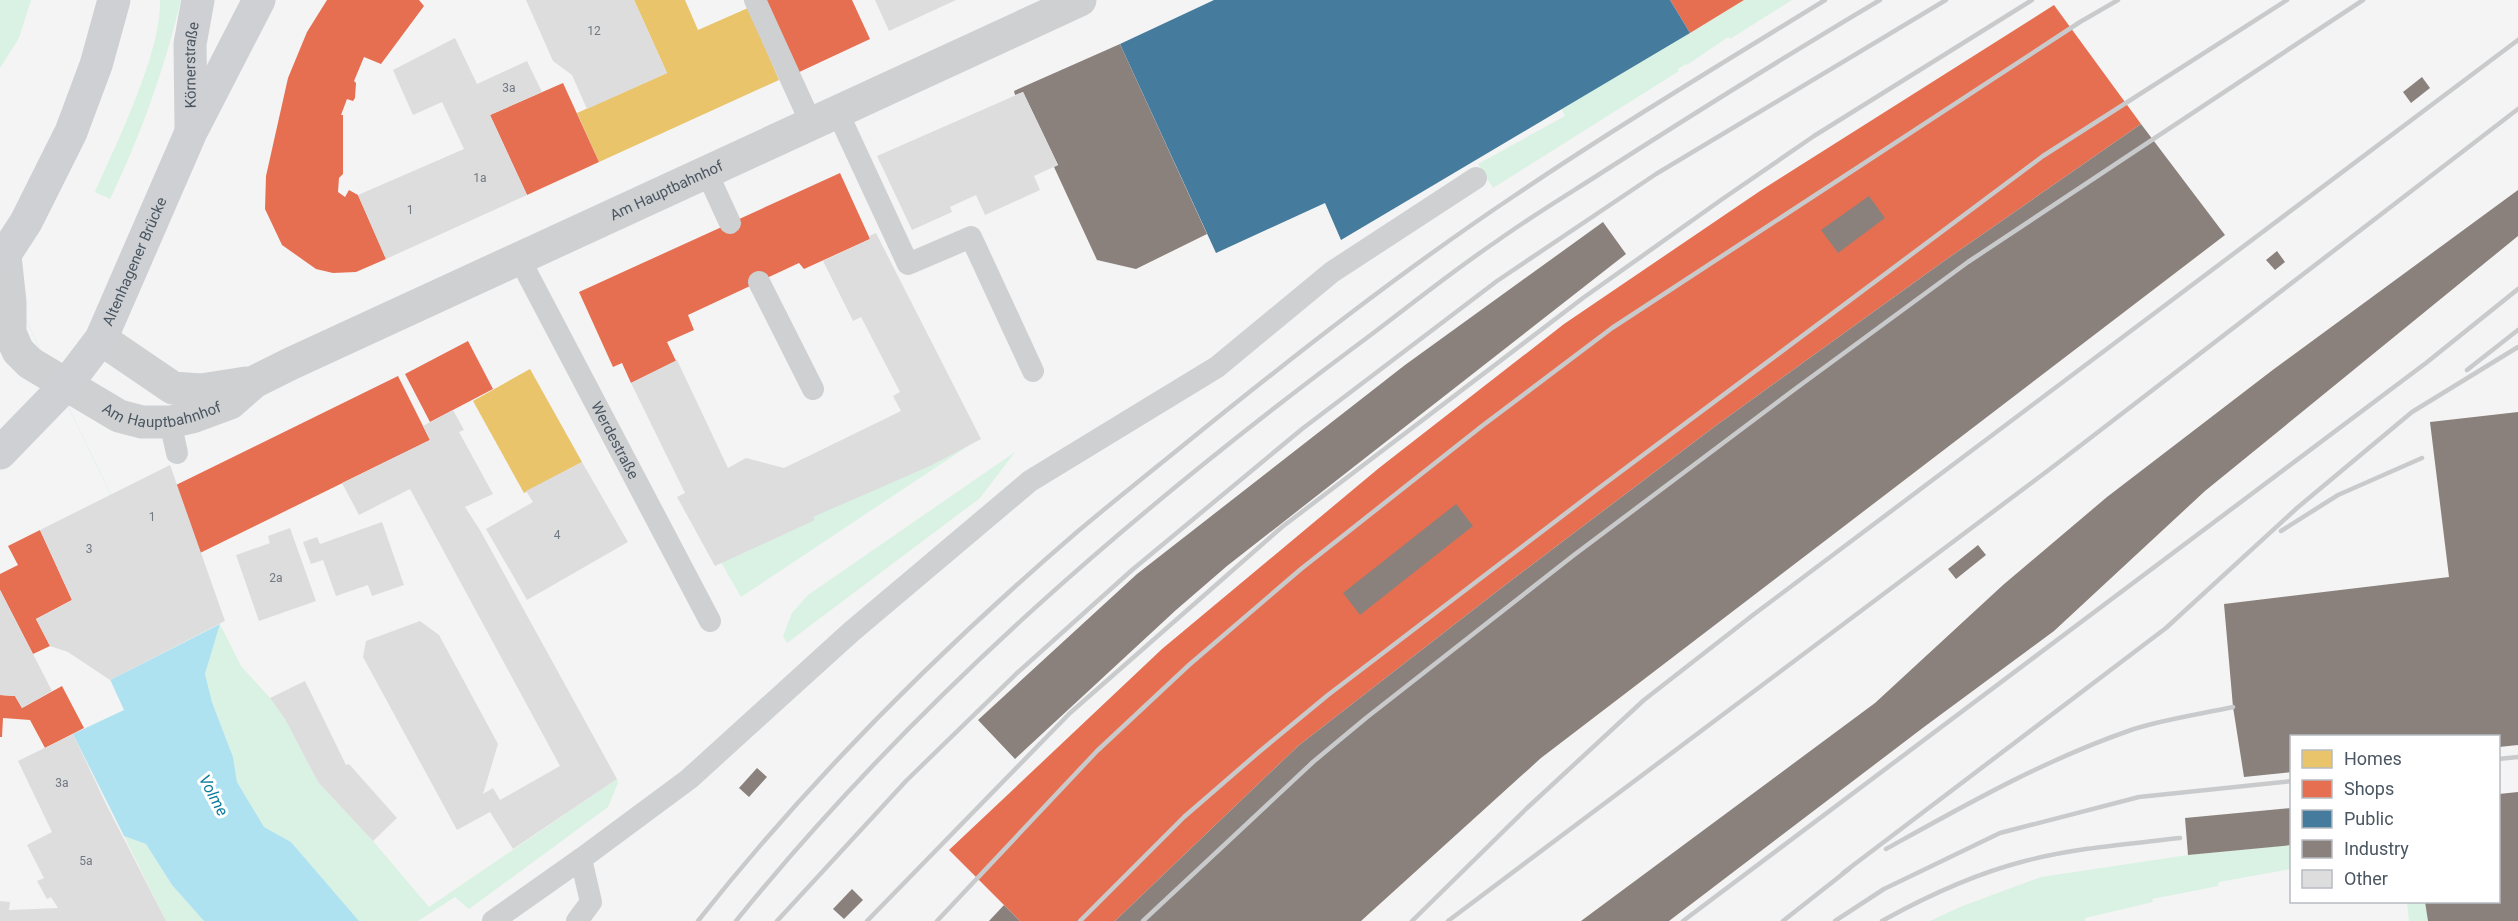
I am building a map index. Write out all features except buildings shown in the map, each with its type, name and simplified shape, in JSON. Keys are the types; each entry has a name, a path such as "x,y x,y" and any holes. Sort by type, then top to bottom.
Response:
{"street":[{"path":"66,385 30,363 18,351 10,333 3,259 26,222 71,132 96,65 114,0"},
{"name":"Körnerstraße","path":"191,132 190,44 198,0"},
{"name":"Altenhagener Brücke","path":"0,453 66,385 101,339 191,132 259,0"},
{"name":"Am Hauptbahnhof","path":"66,385 119,416 142,422 170,422 192,417 230,403 254,382 1080,0"},
{"name":"Am Hauptbahnhof","path":"101,339 173,388 201,390 254,382"}],"lane":[{"path":"755,0 908,264 971,237 1033,371"},
{"path":"707,173 730,223"},
{"path":"492,921 689,779 850,632 1030,481 1217,367 1332,272 1476,178"},
{"name":"Werdestraße","path":"519,258 711,621"},
{"path":"759,282 813,389"},
{"path":"170,422 177,453"},
{"path":"576,921 591,903 581,859"}],"green space":[{"path":"0,0 31,0 19,38 0,68"},
{"path":"160,0 181,0 151,102 110,199 95,192 146,71 159,21"},
{"path":"1744,0 1792,0 1730,39 1728,37 1678,69 1679,71 1493,188 1478,164 1565,116 1561,108"},
{"path":"980,438 741,597 719,559"},
{"path":"1015,452 980,498 787,643 783,636 792,613 808,595"},
{"path":"220,624 241,666 270,698 285,719 318,782 373,841 429,907 617,779 618,783 608,807 469,909 455,897 418,921 359,921 291,842 264,827 237,782 233,757 212,702 205,674"},
{"path":"124,836 146,844 172,885 204,921 166,921"},
{"path":"2290,845 2290,869 2219,882 2218,886 2152,899 2153,902 2085,918 2085,921 1930,921 1960,907 2041,877 2188,855"},
{"path":"2407,903 2425,903 2428,921 2409,921"}],"water":[{"name":"Volme","path":"0,266 183,643 220,624 205,674 212,702 233,757 237,782 264,827 291,842 359,921 204,921 172,885 146,844 124,836 73,734 124,710 75,603"}],"pier":[{"path":"0,266 183,643 110,680 0,449"}],"railway":[{"path":"698,921 785,817 879,717 976,622 1106,508 1230,407 1390,283 1472,224 1552,170 1825,0"},
{"path":"736,921 806,838 956,682 1035,608 1200,467 1465,263 1511,231 1710,104 1880,0"},
{"path":"777,921 906,781 1017,673 1132,570 1302,429 1497,281 1656,174 1946,0"},
{"path":"867,921 1070,713 1282,527 1583,298 1721,200 1814,136 2032,0"},
{"path":"937,921 1097,751 1189,665 1301,569 1482,426 1612,328 2080,22 2118,0"},
{"path":"1080,921 1184,817 1259,752 1328,695 1599,488 2043,156 2287,0"},
{"path":"1143,921 1313,762 1574,555 1968,262 2363,0"},
{"path":"1412,921 1526,809 1644,700 1753,615 2518,40"},
{"path":"1448,921 2050,469 2518,109"},
{"path":"1683,921 2426,363 2518,289"},
{"path":"2467,370 2518,330"},
{"path":"1843,873 2166,628 2297,508 2412,412 2518,347"},
{"path":"2281,531 2338,495 2422,458"},
{"path":"1886,849 2007,783 2101,741 2146,725 2233,707"},
{"path":"2500,759 2518,757"},
{"path":"1835,921 1884,889 2000,833 2139,797 2290,781"},
{"path":"1882,921 1951,886 2025,861 2121,844 2180,838"},
{"path":"1783,921 1849,869"}]}
